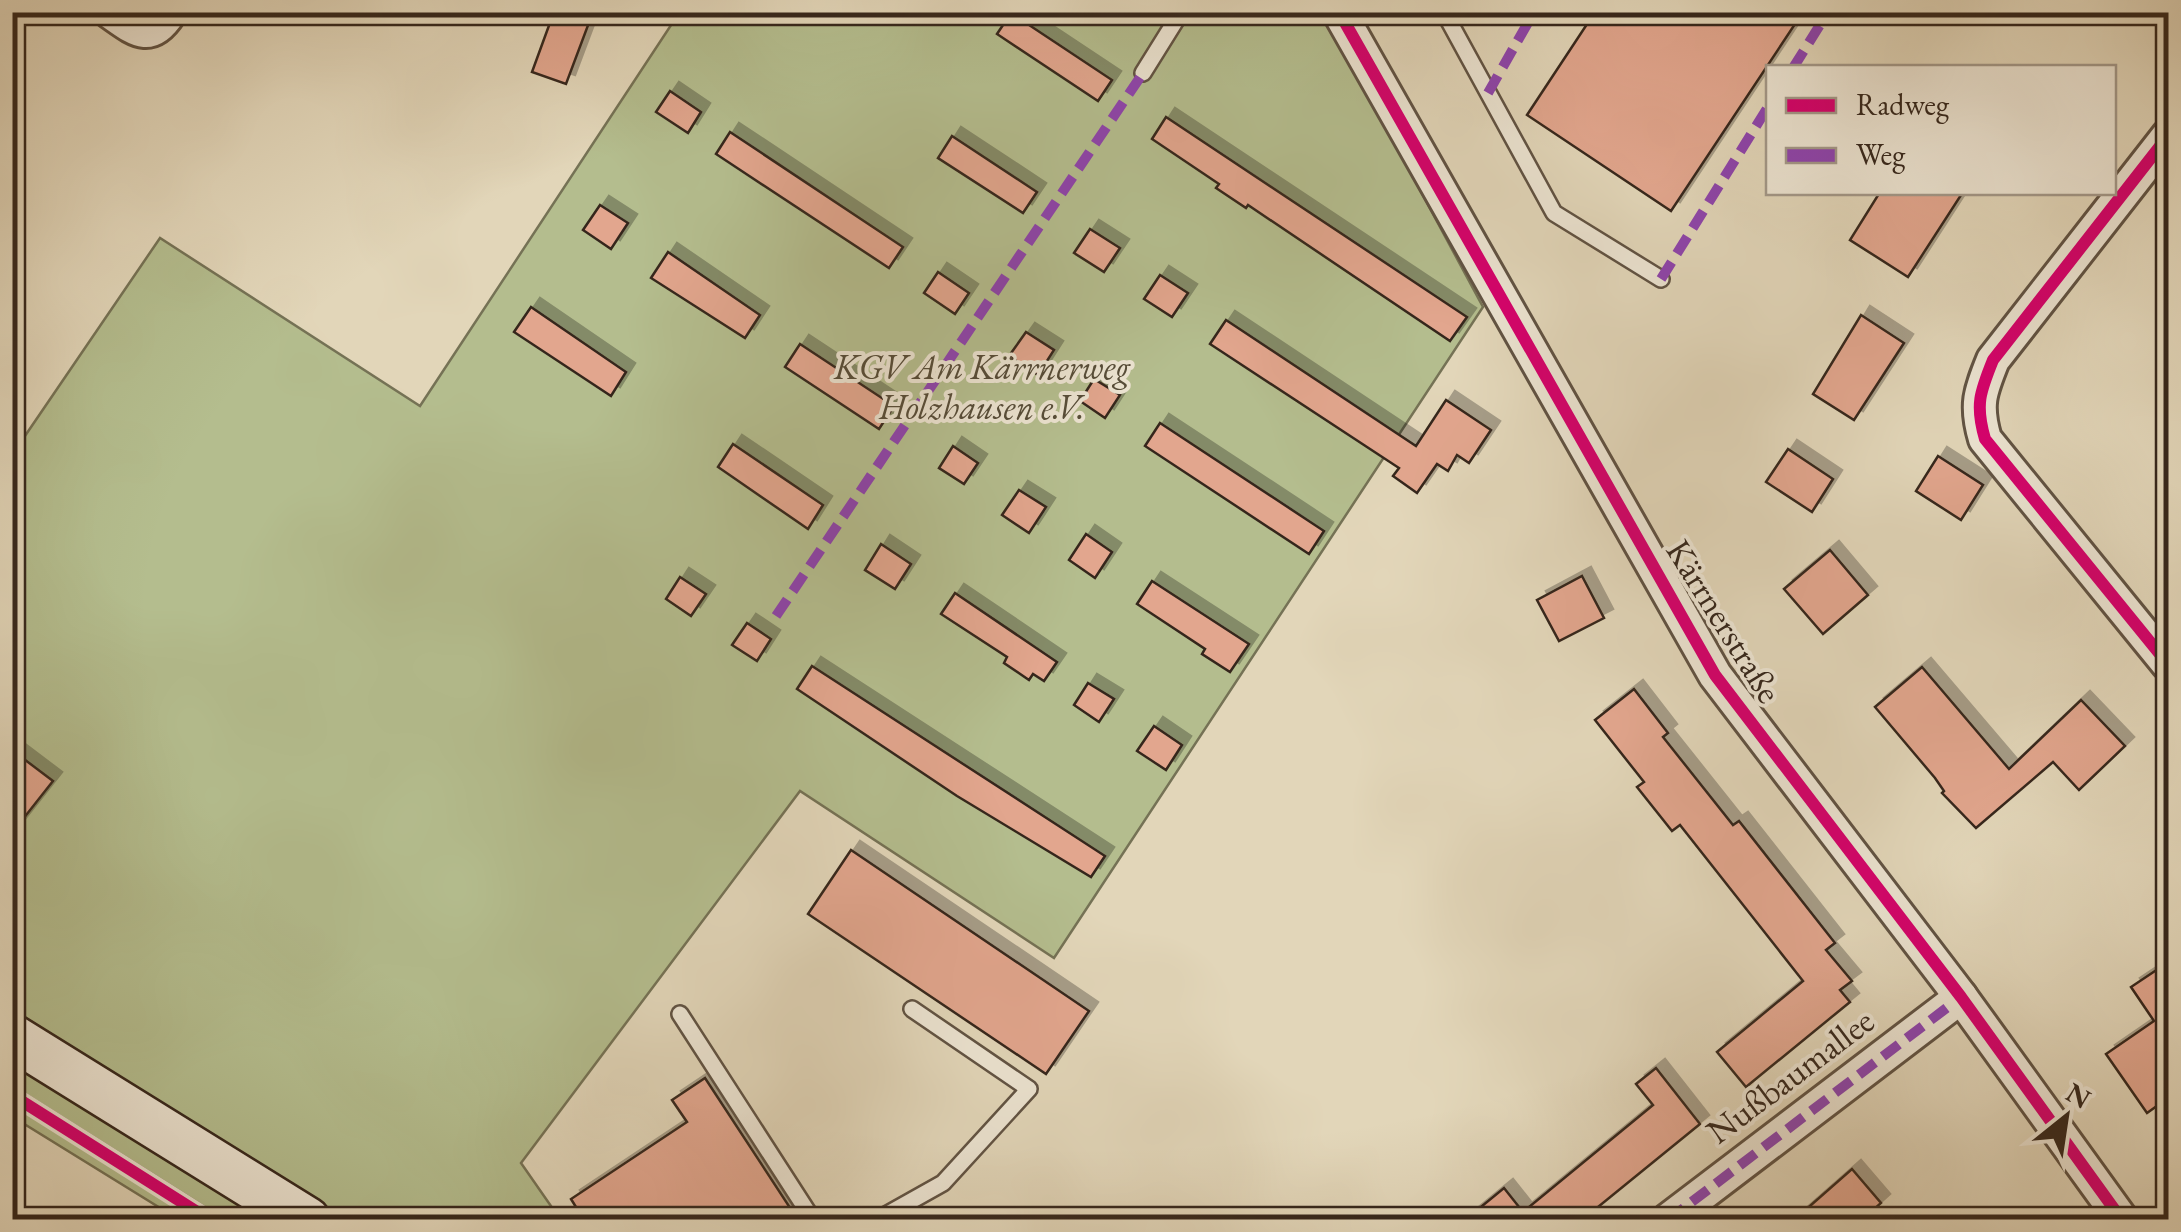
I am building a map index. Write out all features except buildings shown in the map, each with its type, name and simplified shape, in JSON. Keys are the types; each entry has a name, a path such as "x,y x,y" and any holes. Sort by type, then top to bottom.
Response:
{"main road":[{"path":"12,1037 307,1220"}],"street":[{"path":"110,12 133,28 149,32 160,29 170,12"},
{"name":"Kärrnerstraße","path":"1339,12 1715,675 1961,997 2122,1220"},
{"path":"2167,142 1993,360 1980,391 1978,415 1986,440 2168,664"},
{"name":"Nußbaumallee","path":"1668,1220 1961,997"}],"lane":[{"path":"1142,73 1182,12"},
{"path":"1444,12 1554,213 1661,279"},
{"path":"876,1220 943,1184 1028,1089 912,1009"},
{"path":"680,1014 814,1220"}],"green space":[{"name":"KGV Am Kärrnerweg Holzhausen e.V.","path":"679,13 1325,13 1483,307 1054,958 800,791 521,1163 560,1219 341,1219 13,1010 12,455 160,238 420,406"},
{"path":"12,1055 279,1219 224,1219 13,1086"},
{"path":"12,1103 198,1219 178,1219 13,1117"}],"marked path":[{"path":"1488,93 1534,12"},
{"path":"1795,65 1828,12"},
{"path":"776,616 1143,73"},
{"path":"1661,279 1766,110"},
{"path":"1668,1220 1961,997"}],"cycle path":[{"path":"1339,12 1715,675 1961,997 2122,1220"},
{"path":"2168,136 1993,360 1980,408 1985,439 2168,664"},
{"path":"12,1095 210,1220"}]}
